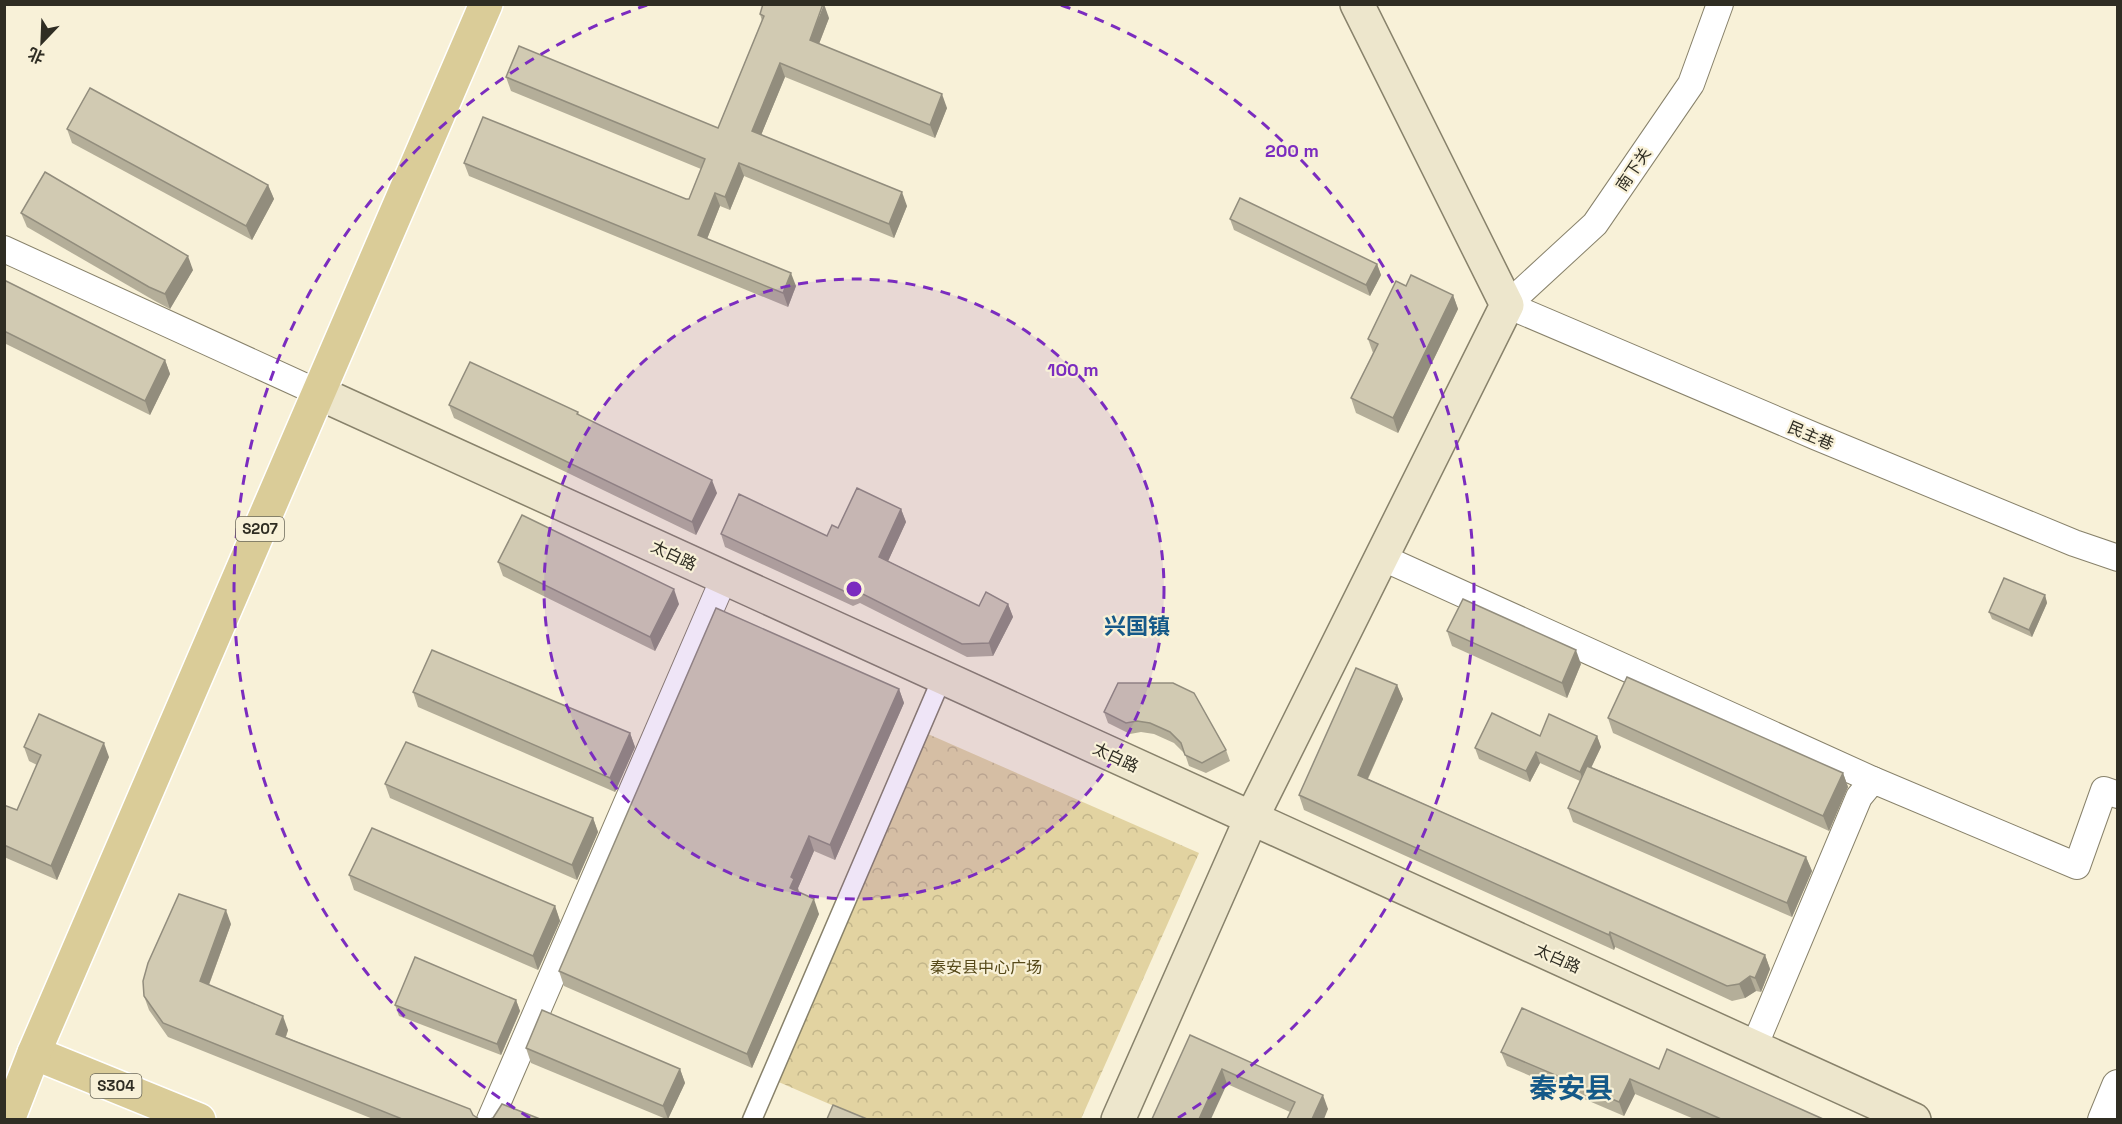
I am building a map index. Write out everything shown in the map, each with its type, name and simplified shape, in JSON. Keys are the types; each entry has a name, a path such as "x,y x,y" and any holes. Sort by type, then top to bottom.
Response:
{"main road":[{"name":"S207","path":"9,1107 486,4"},
{"path":"1118,1119 1251,819 1507,306 1357,4"},
{"name":"太白路","path":"319,393 1754,1047 1873,1111 1914,1119"},
{"name":"S304","path":"34,1053 199,1119"}],"street":[{"name":"南下关","path":"1507,306 1595,224 1691,84 1720,4"},
{"path":"4,249 319,393"},
{"name":"民主巷","path":"1507,306 2056,536 2118,558"},
{"path":"1381,557 1873,780 2077,866 2104,790 2118,795"},
{"path":"490,1119 724,578"},
{"path":"752,1119 942,678"},
{"path":"1754,1047 1859,797 1873,780"},
{"path":"2104,1119 2118,1086"}],"green space":[{"name":"秦安县中心广场","path":"928,734 1199,853 1081,1119 864,1119 774,1080"}],"building":[{"path":"763,4 823,4 810,40 942,94 930,125 780,63 752,131 902,192 889,224 739,163 725,197 715,193 698,235 791,273 783,293 464,163 483,117 689,199 705,159 506,77 519,46 718,128 764,16 760,14"},
{"path":"90,88 268,185 246,226 67,129"},
{"path":"45,172 188,256 165,294 21,213"},
{"path":"1240,198 1377,264 1366,285 1230,219"},
{"path":"1411,275 1453,295 1393,418 1351,398 1378,344 1368,339 1396,281 1406,286"},
{"path":"4,280 165,360 145,401 4,331"},
{"path":"470,362 578,412 577,414 712,480 692,522 449,405"},
{"path":"857,488 901,509 879,557 979,606 986,592 1008,604 989,643 962,644 855,590 848,593 721,534 739,494 827,536 832,525 838,528"},
{"path":"522,515 674,589 650,637 498,562"},
{"path":"2004,578 2045,595 2029,630 1989,612"},
{"path":"1463,599 1576,650 1562,683 1447,631"},
{"path":"716,608 899,689 830,845 809,836 791,877 794,879 790,888 814,899 747,1054 559,971"},
{"path":"432,650 630,733 610,778 413,692"},
{"path":"1356,668 1397,685 1358,775 1765,955 1755,978 1750,976 1739,984 1727,986 1299,795"},
{"path":"1627,677 1843,773 1823,816 1608,718"},
{"path":"1118,683 1173,683 1194,693 1226,750 1202,763 1185,755 1181,743 1170,732 1150,723 1137,721 1126,723 1104,712"},
{"path":"1492,713 1540,736 1549,714 1597,736 1580,772 1536,752 1526,771 1475,748"},
{"path":"39,714 104,743 51,866 4,845 4,805 17,810 41,755 24,747"},
{"path":"406,742 593,818 572,865 385,784"},
{"path":"1587,766 1806,857 1787,903 1568,808"},
{"path":"372,828 555,906 533,956 349,875"},
{"path":"179,894 226,910 200,981 283,1016 276,1034 470,1109 479,1119 402,1119 163,1023 144,996 143,981 148,963"},
{"path":"415,957 516,1000 497,1044 395,1005"},
{"path":"1522,1008 1659,1069 1667,1049 1823,1119 1721,1119 1630,1079 1619,1102 1501,1052"},
{"path":"542,1010 680,1069 663,1106 526,1048"},
{"path":"1190,1035 1323,1095 1312,1119 1287,1119 1295,1102 1222,1069 1199,1119 1152,1119"},
{"path":"502,1104 540,1119 490,1119"},
{"path":"833,1105 867,1119 827,1119"}],"district":[{"name":"兴国镇","path":"1137,626"},
{"name":"秦安县","path":"1571,1088"}]}
